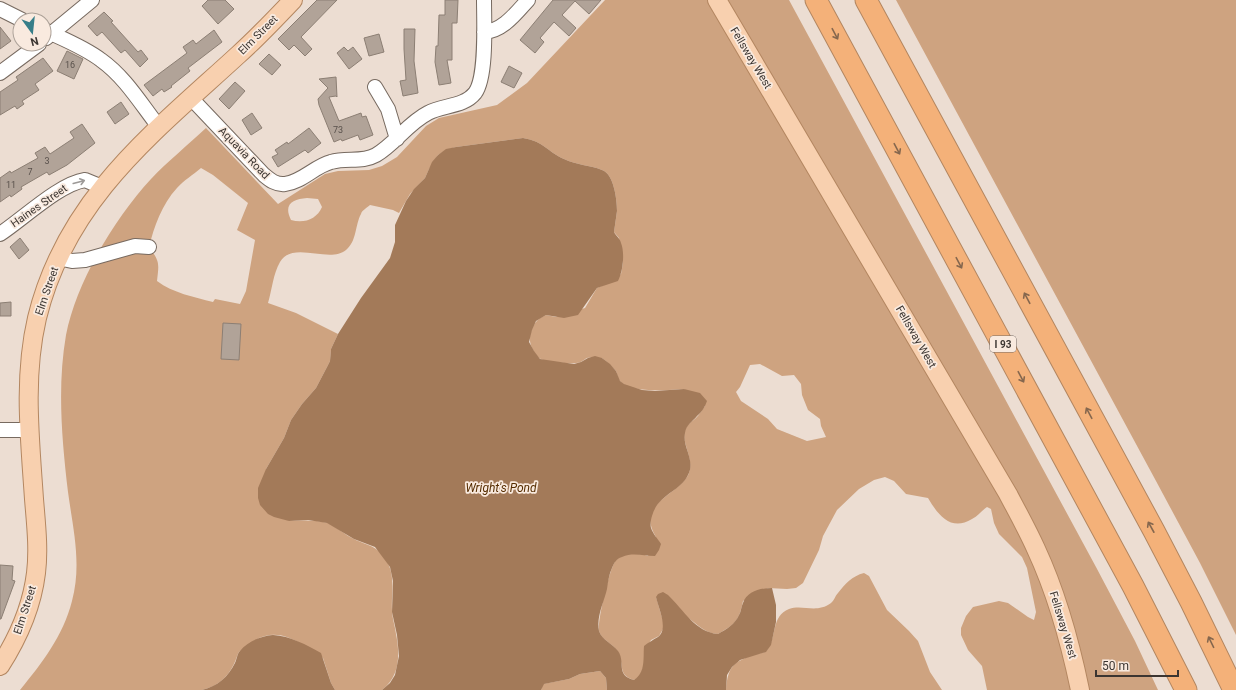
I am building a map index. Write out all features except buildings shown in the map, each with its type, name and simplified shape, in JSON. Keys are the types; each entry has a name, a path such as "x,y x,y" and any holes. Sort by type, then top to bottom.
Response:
{"highway":[{"name":"I 93","path":"816,0 1130,580 1186,690"},
{"path":"866,0 1154,532 1191,602 1234,690"}],"main road":[{"name":"Elm Street","path":"2,660 19,632 30,600 36,573 36,530 30,430 29,379 32,347 38,317 44,293 58,258 79,220 102,188 126,159 240,53 293,0"},
{"name":"Fellsway West","path":"717,0 1008,494 1036,549 1056,600 1071,649 1080,690"}],"street":[{"path":"52,31 92,0"},
{"name":"Aquavia Road","path":"191,98 270,181 279,184 294,182 331,162 363,160 372,157 397,139 414,122 427,113 461,102 471,97 475,93 481,76 484,32 484,0"},
{"path":"484,32 498,28 508,21 528,0"},
{"path":"0,9 12,15"},
{"path":"52,37 92,54 111,68 127,85 159,127"},
{"path":"0,73 28,52"},
{"path":"375,87 388,108 397,139"},
{"name":"Haines Street","path":"0,234 71,184 85,180 102,188"},
{"path":"58,258 72,261 85,260 135,246 149,247"},
{"path":"0,430 30,430"}],"shaded area":[{"path":"605,0 789,0 1096,567 1135,641 1158,690 987,690 982,666 968,650 961,635 961,628 966,616 973,607 999,601 1008,603 1034,620 1036,612 1027,568 1022,557 999,534 994,523 991,509 987,507 974,518 964,523 951,523 941,516 928,498 906,494 894,481 885,477 874,480 859,489 837,510 823,536 819,550 803,583 796,588 768,588 743,601 738,618 729,627 718,634 703,629 656,597 663,621 663,629 659,636 651,640 644,652 645,661 639,677 634,680 626,676 622,670 619,654 599,631 600,617 607,583 613,564 619,557 627,554 640,554 648,556 656,537 651,526 651,517 654,509 659,502 681,484 690,471 689,457 684,437 685,432 688,425 697,417 705,406 684,389 650,390 631,387 624,384 619,380 616,371 602,358 587,358 578,363 563,363 551,362 539,358 535,353 531,345 530,336 533,326 537,321 546,315 556,317 585,308 597,288 621,274 623,263 619,238 614,232 617,206 614,188 606,172 569,161 558,156 541,144 530,139 523,138 456,147 446,150 438,155 425,178 410,194 399,213 393,210 370,205 363,210 359,218 354,238 346,250 339,254 330,255 302,252 293,253 286,256 280,262 274,277 268,303 296,313 338,334 331,349 330,361 316,388 291,420 284,438 266,469 289,521 303,520 328,523 360,542 372,546 379,551 386,560 392,578 392,613 398,650 395,672 388,684 382,690 335,690 331,683 323,658 289,638 280,635 271,635 261,637 240,651 225,677 217,684 202,690 20,690 44,659 63,626 72,601 75,587 76,546 68,492 61,414 63,355 66,335 78,294 98,252 110,232 137,195 171,159 206,128 278,204 325,174 338,171 369,170 382,166 397,157 426,126 439,118 497,105 527,83","holes":["201,168 213,175 248,203 237,230 255,240 246,291 240,304 215,299 213,302 191,296 170,289 157,281 158,263 149,247 153,232 163,208 172,194 183,182","307,198 318,199 322,207 320,211 310,220 291,220 288,210 291,203","760,364 782,376 794,375 801,384 802,395 808,410 820,419 821,426 826,437 807,441 777,429 768,419 741,401 736,392 740,387 750,365"]},
{"path":"896,0 1236,0 1236,635 1200,563"},
{"path":"864,573 869,576 887,610 918,641 930,672 942,690 726,690 728,675 733,666 742,660 767,650 779,617 783,612 794,608 820,608 825,606 832,602 843,586 856,576"},
{"path":"600,671 606,678 607,690 541,690 543,684 569,679 580,674"}],"water":[{"name":"Wright's Pond","path":"523,138 530,139 541,144 558,156 569,161 597,168 606,172 612,182 616,201 617,211 614,232 619,238 623,252 622,267 618,281 597,288 578,315 564,318 546,315 536,321 529,342 534,351 540,359 574,364 595,356 602,358 616,371 620,381 624,384 642,390 655,391 684,389 700,393 707,401 702,411 686,430 685,443 690,459 690,469 688,475 680,485 659,503 652,516 651,527 661,544 659,550 655,556 630,555 616,561 610,573 599,615 598,626 600,634 618,651 623,672 628,678 634,680 638,677 642,669 644,660 644,646 658,637 663,629 662,618 656,597 658,594 663,592 668,595 696,625 718,634 733,624 740,614 745,599 751,593 772,588 776,605 776,622 771,645 766,652 740,660 732,667 727,675 726,690 607,690 606,678 600,671 580,674 569,679 544,684 541,690 382,690 390,683 395,675 399,656 397,635 392,612 393,581 390,567 375,547 354,539 327,523 308,520 289,521 274,517 268,514 260,505 258,488 266,469 284,438 291,420 316,388 330,361 331,349 338,334 361,298 390,258 395,242 395,225 406,201 414,189 425,178 432,162 446,149"},
{"path":"273,635 292,639 321,653 331,683 335,690 202,690 213,686 226,677 243,647 259,638"}]}
